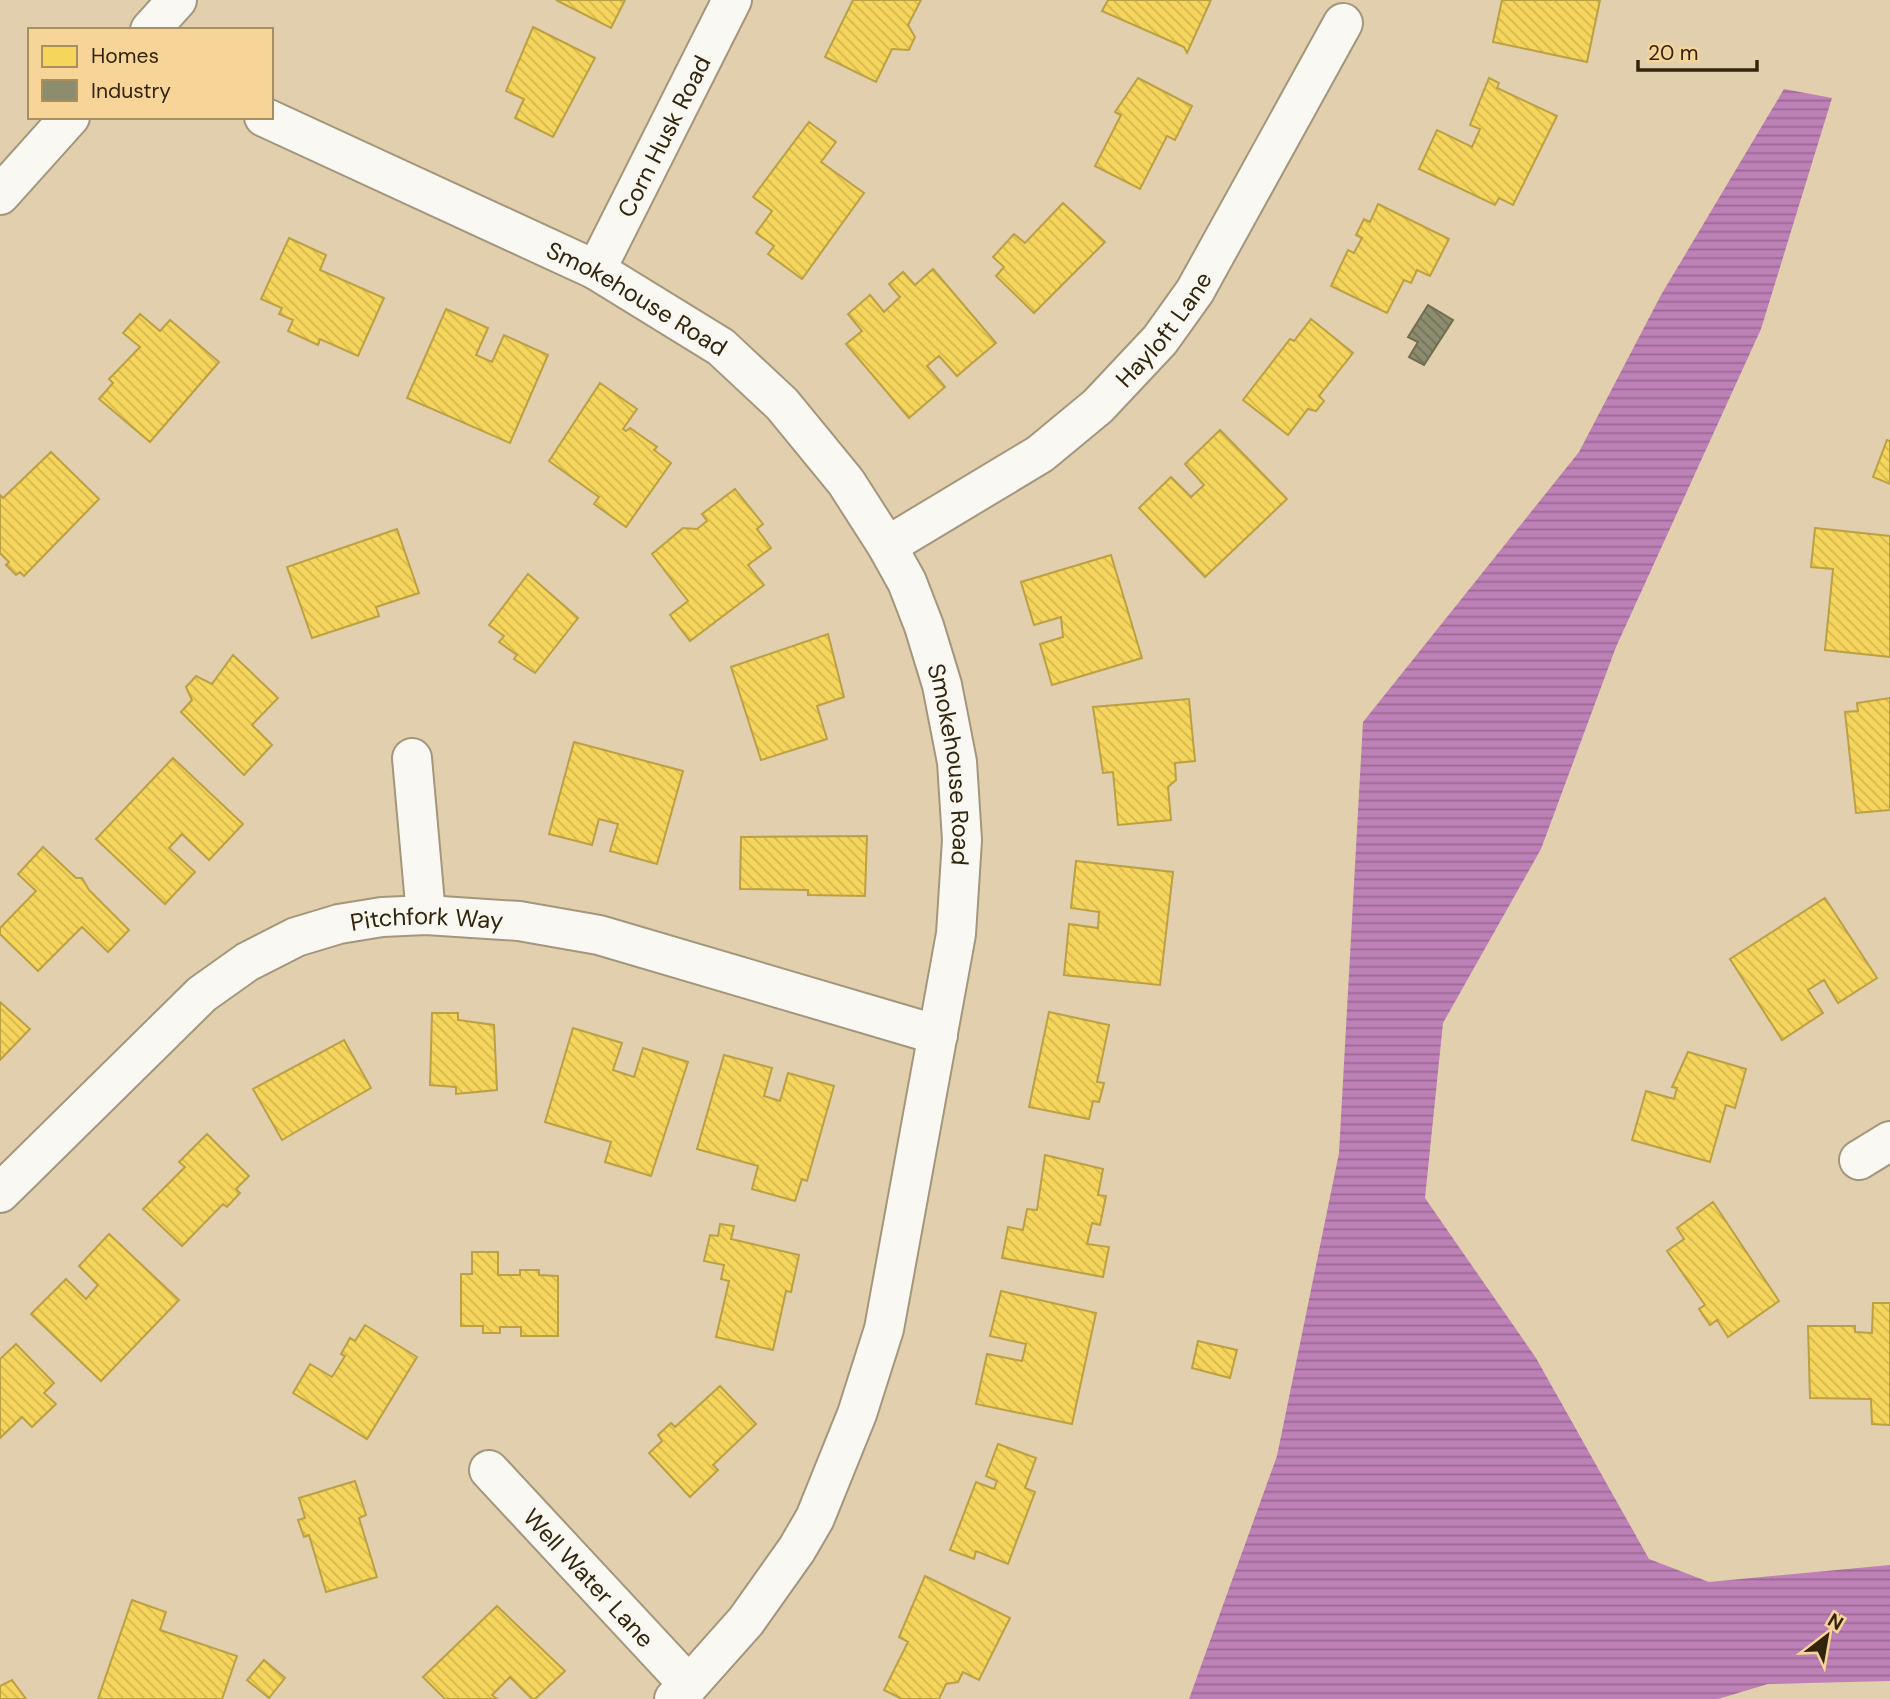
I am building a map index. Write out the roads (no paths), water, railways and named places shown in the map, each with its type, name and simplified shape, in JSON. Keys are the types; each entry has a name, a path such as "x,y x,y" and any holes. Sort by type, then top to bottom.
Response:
{"street":[{"path":"152,28 177,0"},
{"name":"Corn Husk Road","path":"596,270 732,0"},
{"name":"Hayloft Lane","path":"887,546 1040,454 1098,406 1160,340 1195,291 1343,23"},
{"path":"0,195 68,119"},
{"name":"Smokehouse Road","path":"268,119 596,270 721,347 782,404 846,481 907,582 942,685 957,762 962,840 956,934 884,1329 857,1414 815,1518 797,1549 746,1620 681,1692"},
{"path":"412,758 426,915"},
{"name":"Pitchfork Way","path":"0,1193 202,994 247,962 296,937 339,924 382,917 426,915 519,920 598,935 938,1035"},
{"name":"Well Water Lane","path":"489,1471 681,1692"}]}
